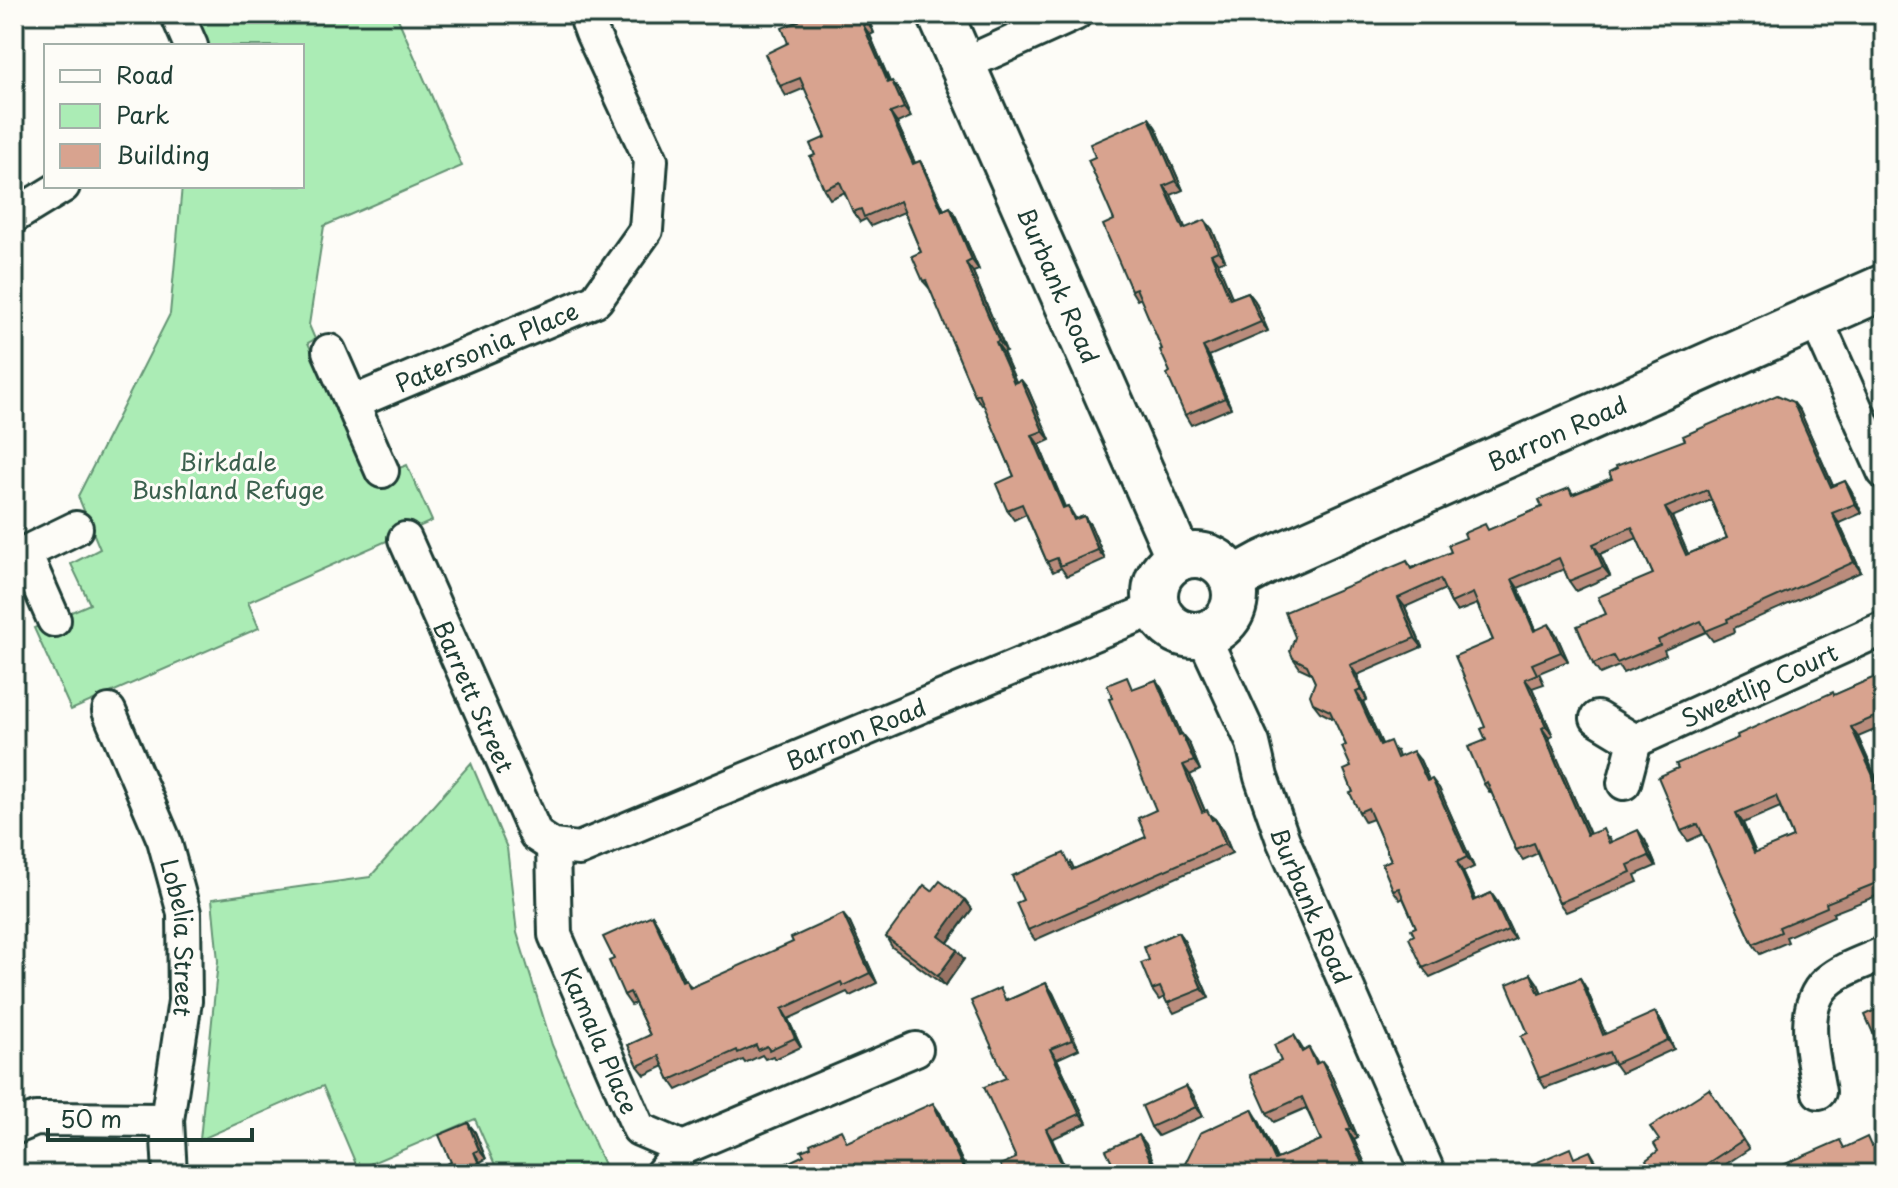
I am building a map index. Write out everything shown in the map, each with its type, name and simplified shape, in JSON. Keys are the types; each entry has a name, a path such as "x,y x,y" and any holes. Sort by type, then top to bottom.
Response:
{"street":[{"path":"177,14 190,44"},
{"name":"Patersonia Place","path":"352,403 596,300 646,230 651,160 585,14"},
{"name":"Burbank Road","path":"940,14 1179,558"},
{"path":"962,65 1075,14"},
{"path":"14,216 60,188"},
{"name":"Barron Road","path":"1233,580 1278,556 1884,287"},
{"path":"1815,317 1884,472"},
{"path":"329,351 382,471"},
{"path":"54,620 20,556 76,528"},
{"name":"Barrett Street","path":"405,539 536,835 553,846"},
{"path":"1192,554 1204,556 1226,569 1233,580 1236,591 1231,614 1224,624 1203,635 1180,633 1170,627 1156,608 1156,584 1161,573 1179,558 1192,554"},
{"name":"Barron Road","path":"553,846 579,849 1156,608"},
{"name":"Sweetlip Court","path":"1635,741 1884,628"},
{"name":"Burbank Road","path":"1203,635 1253,743 1261,777 1283,840 1429,1174"},
{"name":"Lobelia Street","path":"109,711 164,840 184,913 185,1001 167,1120 170,1174"},
{"path":"1597,718 1635,741 1624,783"},
{"name":"Kamala Place","path":"553,846 555,935 561,949 639,1129 683,1148"},
{"path":"1819,1092 1811,1041 1813,1007 1819,992 1842,972 1884,953"},
{"path":"661,1174 683,1148 916,1049"},
{"path":"14,1128 36,1119 167,1120"}],"green space":[{"name":"Birkdale Bushland Refuge","path":"196,14 396,14 462,166 324,226 309,325 315,339 308,343 368,480 407,465 432,521 248,602 259,628 71,710 34,628 90,604 71,564 100,549 78,496 170,314 182,188 304,188 304,44 209,44"},
{"path":"471,763 507,848 517,933 552,1045 608,1174 499,1174 475,1119 358,1169 323,1086 200,1140 218,961 212,899 370,877"}],"building":[{"path":"796,14 863,14 867,23 863,25 888,83 892,81 904,108 890,113 913,164 920,161 942,211 950,207 972,260 966,263 999,341 996,342 1014,383 1021,380 1043,431 1032,435 1063,508 1068,506 1074,520 1084,516 1098,550 1060,566 1057,558 1047,562 1022,504 1007,510 996,484 1014,476 979,394 975,396 926,280 923,281 912,256 921,252 900,201 864,217 861,209 853,212 840,182 824,189 810,157 815,155 810,144 826,137 800,78 780,86 765,54 788,43 782,28 799,21"},
{"path":"1149,118 1176,181 1164,186 1183,229 1205,220 1218,251 1211,254 1230,299 1248,292 1261,322 1203,347 1225,398 1185,415 1136,288 1131,290 1103,225 1114,220 1088,160 1095,157 1090,144"},
{"path":"1777,395 1793,402 1831,487 1845,481 1855,504 1832,513 1854,562 1727,619 1728,622 1706,631 1701,621 1658,640 1660,645 1617,663 1613,656 1593,664 1577,626 1606,614 1598,597 1653,574 1632,527 1593,544 1603,567 1569,581 1559,558 1512,579 1534,631 1549,624 1561,652 1532,664 1537,674 1525,679 1546,726 1542,728 1553,756 1587,835 1603,829 1609,843 1638,830 1649,856 1628,865 1631,872 1559,903 1534,843 1516,850 1487,782 1484,784 1468,747 1486,740 1481,729 1485,727 1455,656 1493,640 1473,593 1451,603 1440,579 1398,598 1415,638 1350,665 1361,690 1356,692 1380,745 1390,741 1397,758 1413,751 1427,781 1432,779 1467,857 1457,862 1474,901 1491,893 1508,930 1423,968 1409,938 1414,935 1411,929 1416,927 1399,888 1393,890 1382,864 1391,860 1368,808 1359,812 1350,793 1353,792 1344,770 1351,767 1342,747 1346,745 1330,711 1313,703 1310,695 1315,682 1307,665 1293,658 1290,651 1295,637 1285,612 1407,561 1411,569 1451,552 1448,545 1466,538 1464,533 1485,524 1488,530 1542,507 1539,500 1569,488 1572,495 1612,479 1609,472 1616,466 1685,440 1683,436","holes":["1707,490 1727,538 1686,555 1665,508"]},
{"path":"1884,673 1884,713 1851,727 1878,787 1884,784 1884,880 1826,903 1827,907 1779,927 1781,932 1753,944 1698,824 1681,831 1658,777 1678,768 1676,764 1738,738 1737,735 1833,692 1834,695","holes":["1776,796 1793,837 1754,853 1736,813"]},
{"path":"1127,677 1132,689 1156,680 1179,735 1182,734 1194,761 1183,765 1202,812 1207,810 1212,820 1215,819 1225,844 1028,930 1016,903 1023,900 1012,876 1064,853 1072,870 1146,837 1138,818 1156,810 1109,699 1113,698 1107,685"},
{"path":"940,881 965,900 939,936 957,950 938,976 886,937 924,885 932,891"},
{"path":"843,914 870,973 843,986 841,982 782,1009 795,1038 769,1050 767,1046 758,1050 756,1045 738,1053 737,1050 670,1080 659,1056 638,1066 628,1045 650,1035 630,992 624,995 609,961 614,959 603,937 652,915 682,981 686,979 690,988 793,942 791,938"},
{"path":"1178,932 1202,989 1167,1003 1160,987 1152,990 1141,963 1149,960 1144,947"},
{"path":"1531,974 1539,994 1580,978 1603,1035 1655,1012 1668,1040 1614,1064 1609,1052 1539,1078 1521,1036 1528,1033 1507,984"},
{"path":"1046,983 1072,1040 1050,1049 1080,1114 1046,1129 1066,1174 1005,1174 1000,1165 1016,1158 984,1087 1006,1078 971,1001 1000,988 1006,1001"},
{"path":"1884,1006 1884,1058 1865,1015"},
{"path":"1294,1035 1302,1052 1309,1048 1316,1064 1322,1061 1367,1174 1180,1174 1200,1133 1252,1109 1275,1160 1321,1140 1302,1097 1267,1113 1250,1075 1281,1061 1274,1045"},
{"path":"1186,1086 1196,1107 1151,1127 1142,1106"},
{"path":"1709,1089 1743,1140 1691,1174 1632,1174 1650,1166 1646,1160 1658,1151 1654,1144 1659,1140 1650,1127"},
{"path":"933,1103 963,1168 950,1174 764,1174 804,1155 801,1151 811,1147 810,1144 841,1130 847,1142"},
{"path":"468,1123 479,1150 474,1152 483,1174 446,1174 443,1166 451,1162 439,1135"},
{"path":"1139,1135 1157,1174 1118,1174 1106,1150"},
{"path":"1867,1137 1871,1146 1884,1141 1884,1174 1780,1174 1778,1167 1840,1140 1844,1148"},
{"path":"1570,1148 1574,1158 1590,1151 1600,1174 1510,1174"}]}
